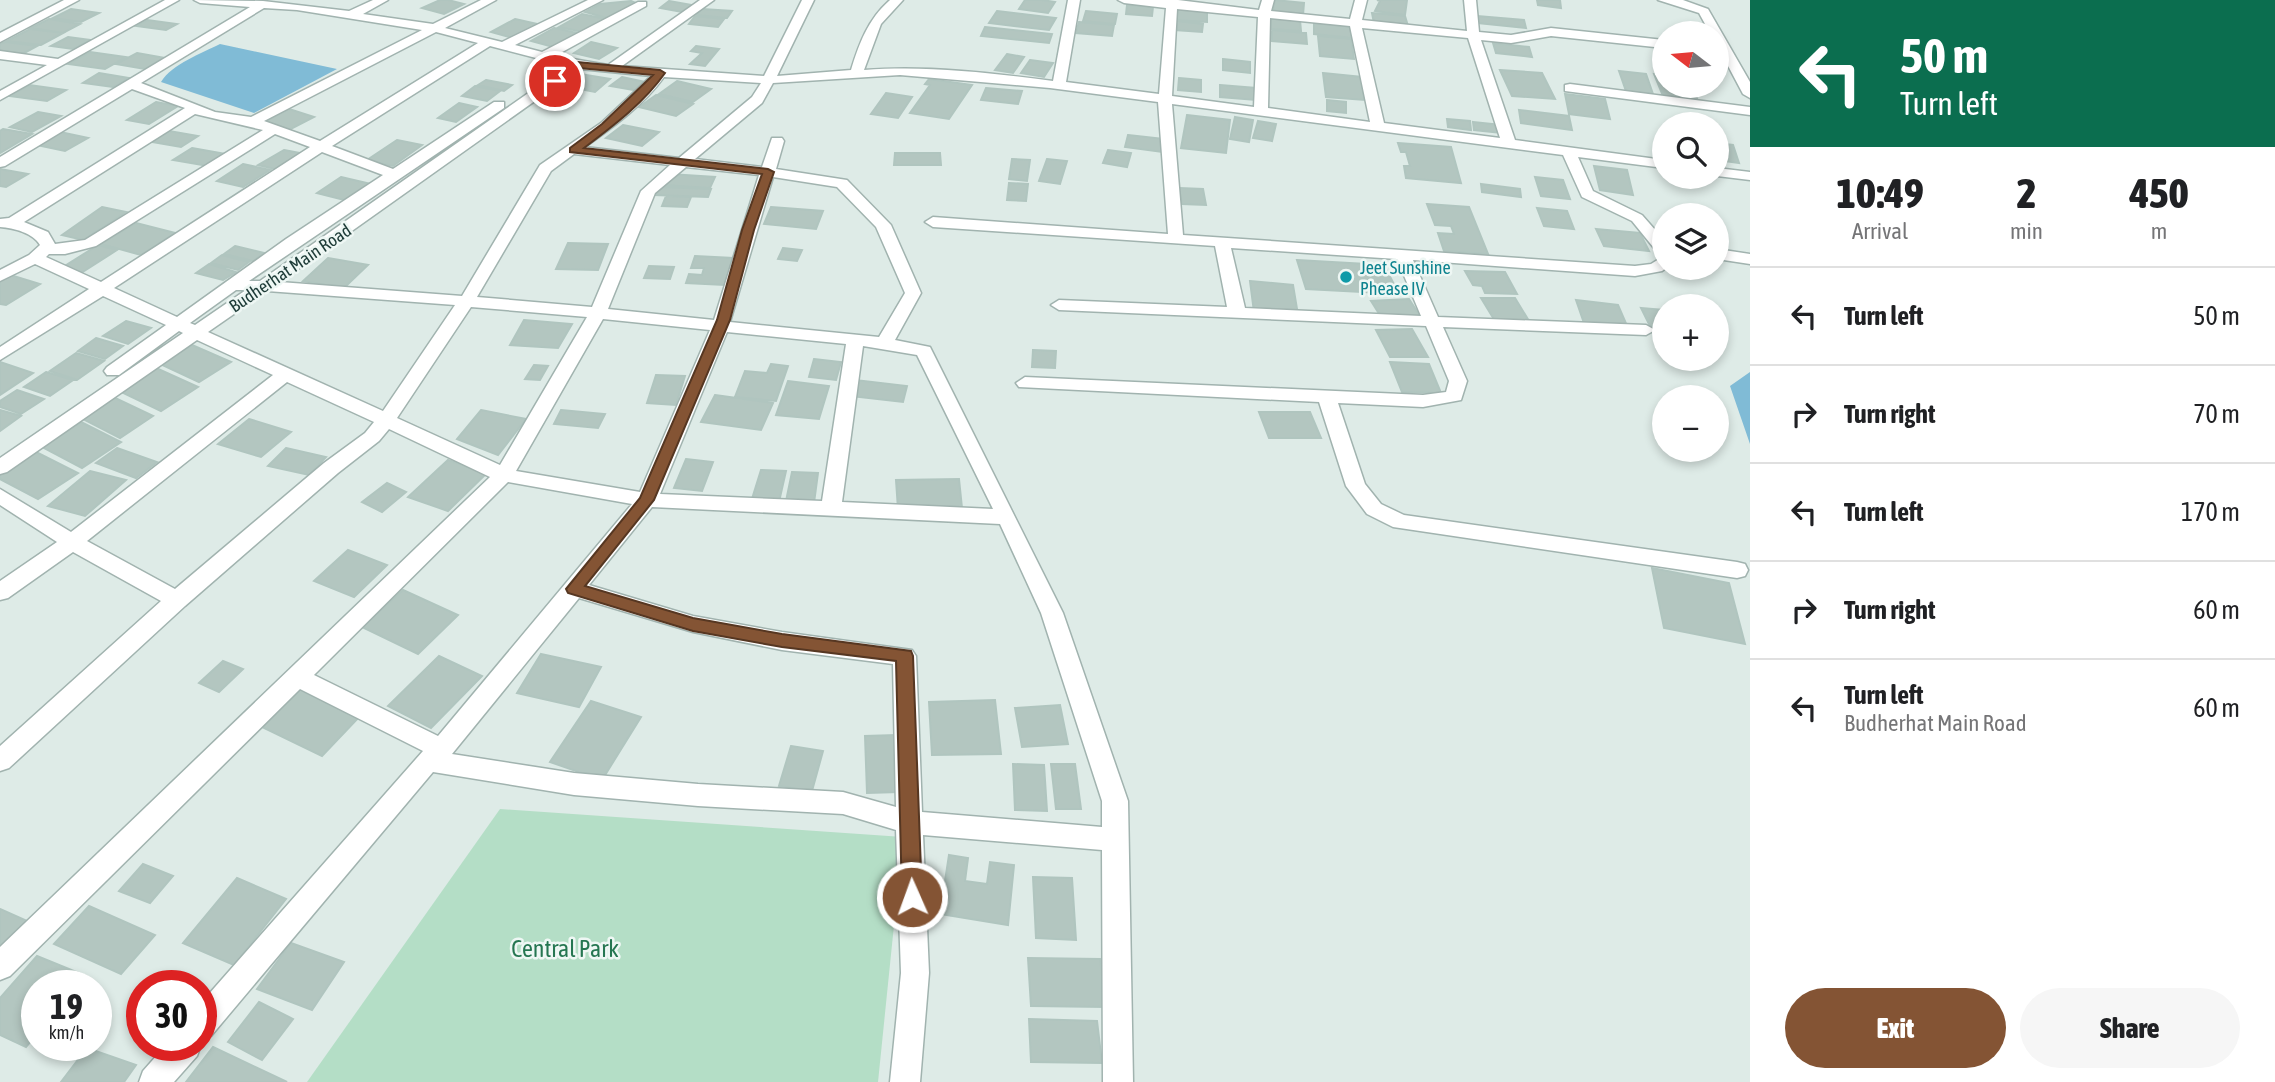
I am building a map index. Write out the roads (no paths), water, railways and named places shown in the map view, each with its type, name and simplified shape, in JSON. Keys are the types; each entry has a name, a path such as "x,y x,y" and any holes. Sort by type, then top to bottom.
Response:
{"street":[{"path":"0,38 73,0"},
{"path":"0,96 173,0"},
{"path":"200,0 263,4 303,3 351,15 433,28 545,57 610,69 768,80 857,73 936,73 1059,85 1652,162"},
{"path":"351,15 382,0"},
{"path":"254,121 489,0"},
{"path":"0,355 320,148 497,44 597,0"},
{"path":"610,69 708,0"},
{"path":"0,966 504,475 598,313 648,191 757,100 765,90 808,0"},
{"path":"857,73 868,32 886,9 897,0"},
{"path":"1059,85 1074,0"},
{"path":"1124,0 1172,2 1264,15 1511,39 1556,32 1652,43"},
{"path":"1261,112 1264,15 1268,0"},
{"path":"1361,0 1355,23 1378,127"},
{"path":"1470,0 1474,35 1509,144"},
{"path":"1664,0 1692,5 1704,11 1710,21"},
{"path":"1172,2 1166,101 1175,239"},
{"path":"0,163 263,4"},
{"path":"545,57 642,4"},
{"path":"1729,53 1750,94"},
{"path":"0,55 61,63"},
{"name":"Budherhat Main Road","path":"0,467 186,328 233,285 394,174 571,63"},
{"name":"Budherhat Main Road","path":"0,451 186,328 263,287 571,63"},
{"path":"0,761 177,600 331,468 372,437 387,420 466,303 545,168 606,126 652,84 660,73"},
{"path":"131,84 188,104 194,109 238,121 254,121 394,174"},
{"path":"1570,88 1750,111"},
{"path":"6,223 194,109"},
{"path":"40,253 90,243 274,129"},
{"path":"217,1007 435,755 646,500 720,327 777,141"},
{"path":"574,150 842,183 883,225 913,293 884,343"},
{"path":"1569,152 1587,194 1637,218 1652,236"},
{"path":"1729,173 1750,176"},
{"path":"933,222 1635,271 1652,269"},
{"path":"0,276 48,246 42,234 6,223"},
{"path":"1222,242 1237,312"},
{"path":"40,253 102,290 504,475 646,500 1007,517"},
{"path":"1025,383 1423,401 1454,396 1458,381 1403,255"},
{"path":"1729,256 1750,259"},
{"path":"233,285 330,289 598,313 884,343 917,348 929,356 1052,613 1115,801 1118,1082"},
{"path":"1059,305 1433,324 1646,330"},
{"path":"831,509 855,341"},
{"path":"0,592 72,542 286,374"},
{"path":"1327,398 1356,486 1374,509 1400,522 1737,570"},
{"path":"0,496 72,542 177,600"},
{"path":"574,589 693,624 782,641 904,656 915,973 905,1082"},
{"path":"297,677 435,755 574,784 698,795 843,803 909,822 1115,839"},
{"path":"154,1082 172,1061"}],"water":[{"path":"220,44 337,69 254,113 161,82 180,64"},
{"path":"1750,372 1750,444 1730,386"}],"place":[{"name":"Jeet Sunshine Phease IV","path":"1346,277"}],"park label":[{"name":"Central Park","path":"565,948"}]}
